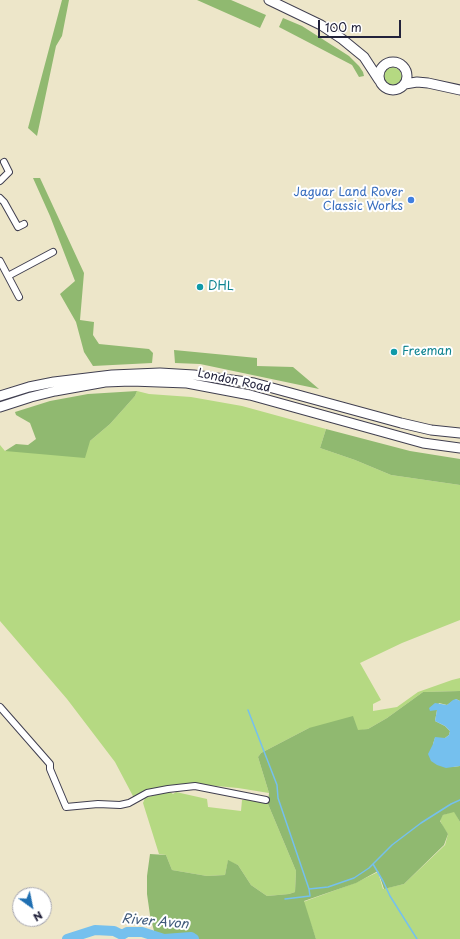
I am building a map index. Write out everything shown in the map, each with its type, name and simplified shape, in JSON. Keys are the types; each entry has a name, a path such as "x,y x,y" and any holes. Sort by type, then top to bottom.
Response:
{"highway":[{"path":"269,0 321,25 342,39 364,57 382,85 390,90 398,89 405,84 416,82 460,90"},
{"path":"364,57 378,62 397,63 428,83"},
{"path":"379,80 381,68 388,63"},
{"path":"404,68 407,76 405,84"},
{"name":"London Road","path":"0,396 54,382 112,375 154,373 194,375 254,383 401,423 431,430 460,433"},
{"name":"London Road","path":"0,407 55,391 105,382 132,381 187,383 250,396 416,441 460,448"}],"street":[{"path":"0,181 9,172 4,162"},
{"path":"0,198 21,226"},
{"path":"8,276 53,252"},
{"path":"0,261 19,297"},
{"path":"0,707 50,764 50,769 66,807 98,804 120,805 129,803 147,793 195,786 266,800"}],"green space":[{"path":"62,0 69,0 62,36 56,46 37,136 28,128"},
{"path":"197,0 231,0 266,15 260,28"},
{"path":"283,18 302,26 349,56 359,66 364,76 359,77 352,65 279,27"},
{"path":"388,67 396,67 402,73 402,81 396,87 388,87 382,81 382,73"},
{"path":"33,178 40,178 84,273 80,320 94,322 93,335 99,344 149,349 153,353 152,363 93,366 84,352 76,322 60,294 75,281 50,216"},
{"path":"174,350 257,358 257,366 293,367 319,389 200,364 175,363"},
{"path":"137,391 149,394 191,397 242,406 326,429 320,448 355,460 391,475 460,485 460,620 402,643 360,663 381,700 373,704 373,711 397,707 418,692 460,678 460,691 423,692 387,718 368,729 357,731 309,728 261,753 258,757 269,793 238,788 195,784 134,798 115,762 67,699 0,621 0,445 5,451 90,441 110,424 135,396"},
{"path":"137,391 135,396 110,424 90,441 85,458 5,451 16,444 28,445 36,439 30,423 16,415 15,412 50,401 88,394"},
{"path":"326,429 410,451 460,459 460,485 391,475 355,460 320,448"},
{"path":"460,691 460,701 456,699 447,705 439,703 435,710 437,710 435,721 445,726 450,731 449,735 445,738 435,738 433,744 452,767 460,766 460,822 454,812 443,815 440,821 448,834 444,845 404,884 384,889 378,871 356,883 304,901 316,939 156,939 147,894 147,876 150,854 166,855 172,870 207,876 225,875 228,860 238,865 251,885 267,896 295,892 296,871 268,804 269,793 258,757 261,753 309,728 353,716 358,730 368,729 387,718 423,692"},
{"path":"169,791 173,794 176,792 207,799 208,807 241,811 242,800 269,799 268,804 296,871 295,892 267,896 251,885 238,865 228,861 225,875 207,876 172,870 166,855 159,854 143,803 145,798"},
{"path":"454,811 460,822 460,939 316,939 303,902 355,883 378,872 383,889 404,884 445,845 448,834 440,820 443,815"}],"water":[{"path":"456,699 460,701 460,766 446,768 431,761 428,754 435,737 445,738 449,735 450,731 445,726 435,721 437,710 430,711 429,708 435,703 447,705"}],"waterway":[{"path":"248,710 277,785 278,798 309,889"},
{"path":"285,899 310,896 309,889 328,887 354,878 369,868 392,845 421,823 460,800"},
{"path":"373,864 390,896 417,939"},
{"name":"River Avon","path":"67,939 95,930 114,931 122,935 127,932 142,932 164,939 191,937 194,939"}],"place":[{"name":"Jaguar Land Rover Classic Works","path":"411,200"},
{"name":"DHL","path":"200,287"},
{"name":"Freeman","path":"394,352"}]}
